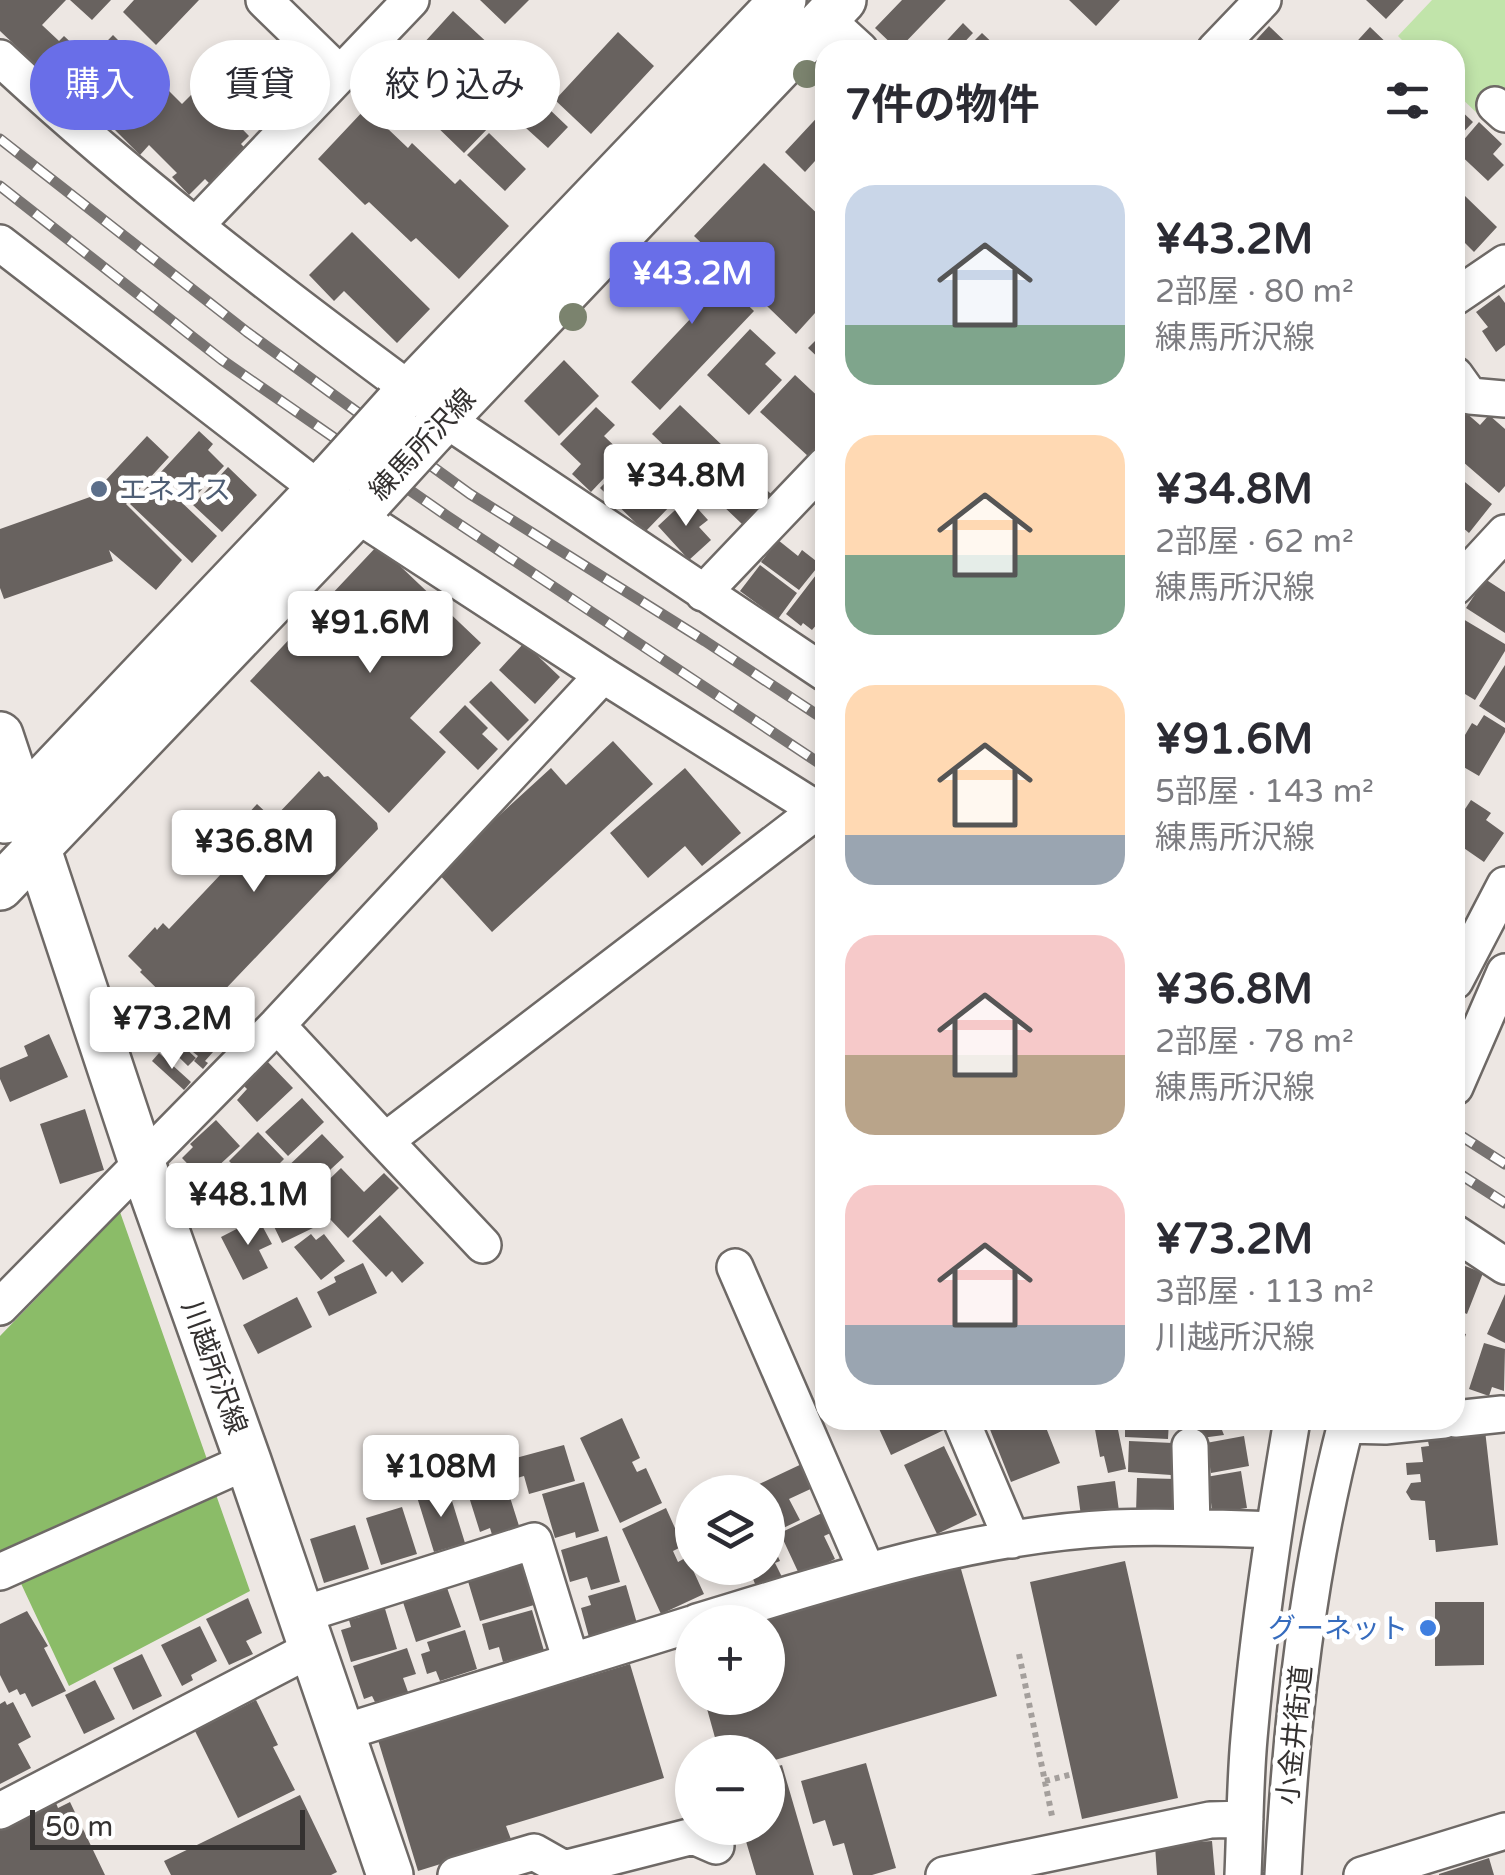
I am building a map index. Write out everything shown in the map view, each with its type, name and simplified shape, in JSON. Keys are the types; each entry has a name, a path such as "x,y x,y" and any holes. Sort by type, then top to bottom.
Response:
{"main road":[{"name":"練馬所沢線","path":"344,495 403,397 782,0"},
{"name":"練馬所沢線","path":"0,887 20,825 344,495 439,425 834,9"},
{"name":"川越所沢線","path":"0,735 20,825 342,1733 378,1870"}],"street":[{"path":"264,0 340,74"},
{"path":"196,225 411,0"},
{"path":"1224,40 1263,0"},
{"path":"834,9 854,40"},
{"path":"0,58 74,126 403,397"},
{"path":"0,243 344,495 602,675 815,808"},
{"path":"1465,290 1505,262"},
{"path":"1465,389 1470,396 1505,399"},
{"path":"439,425 815,666"},
{"path":"703,593 815,476"},
{"path":"1465,576 1505,532"},
{"path":"0,1307 276,1025 602,675"},
{"path":"385,1141 815,817"},
{"path":"1465,962 1505,885"},
{"path":"1465,1064 1505,972"},
{"path":"276,1025 483,1245"},
{"path":"1465,1240 1505,1266"},
{"path":"735,1267 868,1570"},
{"path":"1465,1418 1502,1414"},
{"path":"966,1430 1012,1540"},
{"path":"1243,1875 1248,1741 1273,1530 1290,1430"},
{"name":"小金井街道","path":"1283,1875 1289,1778 1311,1584 1344,1430"},
{"path":"1190,1446 1192,1527"},
{"path":"0,1572 248,1461"},
{"path":"754,1605 868,1570 1012,1540 1110,1528 1273,1530"},
{"path":"0,1810 307,1632 534,1541 571,1661"},
{"path":"342,1733 675,1629"},
{"path":"944,1875 994,1871 1060,1852 1210,1820 1245,1819"},
{"path":"1362,1875 1505,1831"},
{"path":"456,1875 534,1852 564,1869 693,1836 716,1846"}],"path":[{"path":"1019,1654 1060,1852"},
{"path":"1045,1781 1072,1774"}],"green space":[{"path":"1432,0 1505,0 1505,89 1480,116 1465,102 1465,40 1402,40 1398,36"},
{"path":"120,1212 209,1465 0,1559 0,1336"},
{"path":"214,1489 250,1591 69,1686 17,1575"}],"building":[{"path":"0,0 66,0 42,25 58,40 30,40 30,59 0,31"},
{"path":"70,0 111,0 92,20"},
{"path":"134,0 199,0 161,40 151,40 123,12"},
{"path":"480,0 529,0 505,24"},
{"path":"902,0 946,0 908,40 888,40 875,28"},
{"path":"1069,0 1120,0 1096,26"},
{"path":"1366,0 1404,0 1386,19"},
{"path":"453,11 484,40 427,40"},
{"path":"963,23 973,33 966,40 947,40"},
{"path":"1269,26 1284,40 1256,40"},
{"path":"1370,27 1384,40 1358,40"},
{"path":"618,32 654,66 591,134 560,105 560,95"},
{"path":"170,92 182,104 190,96 190,130 243,130 249,136 241,144 247,150 212,186 205,179 189,195 172,177 177,173 149,145 140,155 115,130 170,130"},
{"path":"1465,114 1473,122 1465,130"},
{"path":"560,119 568,127 548,148 528,130 560,130"},
{"path":"815,120 815,161 805,172 785,152"},
{"path":"1479,122 1502,144 1493,154 1504,165 1488,181 1465,159 1465,138"},
{"path":"350,125 350,130 389,130 408,148 412,143 455,184 460,179 509,226 459,279 416,238 411,242 369,202 365,205 318,159"},
{"path":"440,130 486,130 464,153"},
{"path":"489,133 526,169 505,191 467,155"},
{"path":"764,163 815,211 815,313 796,334 694,236"},
{"path":"1465,196 1497,227 1474,252 1465,243"},
{"path":"352,232 430,309 397,343 344,291 334,301 309,275"},
{"path":"687,247 754,311 660,410 631,382 693,316 655,280"},
{"path":"1499,295 1505,303 1505,345 1496,352 1482,331 1488,327 1476,312"},
{"path":"750,329 776,353 765,364 782,380 749,415 707,375"},
{"path":"564,360 599,396 559,436 524,401"},
{"path":"795,375 815,394 815,451 809,457 760,412"},
{"path":"680,405 724,447 696,476 652,434"},
{"path":"596,407 615,425 604,436 625,456 591,492 572,474 581,464 560,444"},
{"path":"1465,412 1480,425 1489,415 1505,429 1505,486 1499,493 1465,464"},
{"path":"199,431 213,444 208,450 224,466 190,502 160,473"},
{"path":"147,436 169,457 126,504 182,560 156,590 109,550 113,561 4,599 0,588 0,529 90,497"},
{"path":"728,453 771,494 742,524 699,483"},
{"path":"628,459 673,503 645,532 600,488"},
{"path":"228,467 257,495 222,532 193,505"},
{"path":"156,478 217,536 192,563 130,504"},
{"path":"1465,482 1492,504 1469,533 1465,530"},
{"path":"688,498 708,520 699,527 711,540 689,560 658,526"},
{"path":"778,540 798,556 802,550 815,560 815,570 799,590 761,562"},
{"path":"378,545 481,643 410,718 446,752 389,813 250,681"},
{"path":"760,565 797,593 778,619 740,591"},
{"path":"815,576 815,626 812,630 803,623 801,626 786,614"},
{"path":"1485,579 1505,592 1505,633 1466,608"},
{"path":"1465,620 1505,644 1505,651 1475,700 1465,694"},
{"path":"524,643 560,677 535,704 499,670"},
{"path":"1505,665 1505,723 1479,706"},
{"path":"491,681 529,720 508,741 469,702"},
{"path":"465,705 488,728 482,734 498,749 478,770 439,732"},
{"path":"1484,715 1505,728 1479,776 1465,768 1465,735 1472,723 1477,726"},
{"path":"613,741 653,784 492,932 437,872 551,768 566,785"},
{"path":"685,768 741,833 702,866 685,846 648,878 610,833"},
{"path":"319,771 377,823 378,829 196,1020 189,1020 128,956 155,927 157,930 163,923 169,929 222,873 206,858 217,847 232,862 262,830 247,815 257,804 273,819"},
{"path":"1471,800 1491,813 1486,820 1504,833 1484,862 1465,849 1465,809"},
{"path":"163,998 206,1038 211,1033 221,1043 203,1069 194,1061 198,1056 193,1052 198,1046 156,1006"},
{"path":"166,1030 196,1058 188,1066 159,1038"},
{"path":"49,1034 68,1077 10,1102 0,1079 0,1068 28,1056 24,1046"},
{"path":"159,1053 191,1082 184,1090 152,1061"},
{"path":"266,1060 293,1088 257,1122 237,1100 247,1089 241,1083"},
{"path":"302,1098 324,1122 288,1156 265,1132"},
{"path":"85,1109 104,1170 60,1184 40,1124"},
{"path":"216,1120 240,1146 203,1180 182,1158 193,1147 190,1144"},
{"path":"258,1132 284,1159 275,1168 289,1183 269,1202 229,1161"},
{"path":"322,1134 344,1157 304,1194 283,1171"},
{"path":"227,1164 261,1200 240,1220 229,1208 222,1214 200,1190"},
{"path":"341,1168 364,1192 384,1173 399,1188 348,1238 310,1198"},
{"path":"298,1192 315,1227 282,1243 265,1208"},
{"path":"380,1215 424,1263 402,1283 392,1271 386,1277 352,1241"},
{"path":"258,1218 272,1244 259,1250 268,1268 243,1280 221,1237"},
{"path":"311,1234 316,1240 324,1234 345,1261 321,1280 294,1247"},
{"path":"363,1263 377,1293 329,1316 317,1292 336,1282 334,1277"},
{"path":"1465,1266 1483,1273 1465,1313"},
{"path":"1505,1294 1505,1343 1487,1334"},
{"path":"297,1297 312,1327 258,1354 243,1325"},
{"path":"1484,1343 1505,1349 1504,1391 1492,1387 1489,1396 1469,1389"},
{"path":"622,1418 640,1458 632,1462 637,1472 646,1468 662,1503 620,1523 580,1438"},
{"path":"880,1430 944,1430 891,1455"},
{"path":"990,1430 1047,1430 1060,1463 1011,1482"},
{"path":"1095,1430 1118,1430 1126,1469 1108,1473 1104,1456 1100,1457"},
{"path":"1125,1430 1168,1430 1168,1439 1125,1437"},
{"path":"1200,1430 1222,1430 1224,1435 1201,1438"},
{"path":"1485,1430 1498,1545 1436,1552 1435,1540 1429,1540 1425,1501 1411,1500 1406,1492 1411,1483 1421,1482 1420,1474 1407,1475 1406,1463 1423,1462 1421,1447 1429,1446 1427,1436"},
{"path":"1244,1436 1249,1466 1211,1473 1206,1443"},
{"path":"1129,1441 1173,1443 1171,1475 1128,1472"},
{"path":"564,1445 575,1481 529,1494 524,1476 517,1478 512,1459"},
{"path":"944,1446 977,1515 937,1534 904,1465"},
{"path":"806,1462 817,1486 789,1499 800,1520 785,1527 785,1475 778,1475"},
{"path":"501,1469 520,1529 493,1538 490,1528 480,1532 464,1481"},
{"path":"1241,1471 1247,1508 1213,1513 1206,1477"},
{"path":"1137,1478 1176,1479 1175,1514 1136,1513"},
{"path":"1115,1481 1119,1511 1081,1516 1077,1486"},
{"path":"584,1482 599,1531 576,1538 575,1532 555,1538 542,1494"},
{"path":"448,1488 465,1543 434,1552 417,1497"},
{"path":"402,1507 417,1554 381,1565 366,1518"},
{"path":"666,1508 675,1528 675,1585 700,1585 704,1594 661,1614 622,1529"},
{"path":"824,1512 833,1532 824,1536 835,1559 800,1576 785,1544 785,1531"},
{"path":"355,1525 369,1569 324,1583 310,1539"},
{"path":"607,1536 620,1582 591,1590 587,1577 570,1582 561,1550"},
{"path":"1125,1561 1178,1798 1082,1819 1030,1582"},
{"path":"521,1562 534,1605 480,1621 467,1578"},
{"path":"959,1562 997,1696 785,1757 785,1735 714,1735 709,1715 785,1715 785,1613"},
{"path":"446,1585 461,1627 416,1642 402,1599"},
{"path":"626,1585 638,1627 590,1641 581,1608 591,1605 588,1596"},
{"path":"248,1598 262,1633 246,1641 253,1654 229,1665 206,1619"},
{"path":"383,1602 397,1649 351,1662 341,1630 351,1627 349,1620 360,1617 357,1610"},
{"path":"1435,1602 1484,1602 1484,1665 1435,1666"},
{"path":"532,1610 545,1654 515,1663 514,1659 503,1662 499,1647 489,1650 482,1624"},
{"path":"27,1611 48,1646 44,1648 66,1691 32,1707 25,1693 20,1695 17,1689 9,1693 0,1675 0,1624"},
{"path":"200,1626 217,1661 191,1675 193,1680 182,1686 161,1645"},
{"path":"465,1630 477,1669 440,1681 436,1671 427,1674 421,1654 430,1651 427,1642"},
{"path":"407,1648 416,1674 403,1678 408,1692 387,1704 386,1699 364,1699 353,1666"},
{"path":"142,1654 162,1696 133,1710 113,1668"},
{"path":"630,1664 664,1778 506,1826 512,1842 418,1871 378,1740"},
{"path":"95,1680 115,1719 84,1734 65,1695"},
{"path":"256,1700 278,1745 273,1747 295,1790 238,1818 195,1731"},
{"path":"5,1701 7,1705 13,1702 31,1737 18,1744 31,1768 0,1784 0,1704"},
{"path":"866,1763 896,1868 872,1875 853,1875 844,1843 833,1846 825,1820 813,1824 801,1781"},
{"path":"785,1775 814,1875 756,1875 747,1845 785,1845"},
{"path":"300,1795 337,1872 171,1875 164,1861"},
{"path":"70,1802 105,1875 0,1875 0,1830 56,1803 58,1808"},
{"path":"1212,1841 1215,1875 1157,1875 1155,1845"},
{"path":"1489,1858 1494,1875 1439,1875 1439,1874"}],"railway":[{"path":"0,139 247,332 470,494 815,713"},
{"path":"0,186 222,360 447,516 815,760"},
{"path":"1465,1138 1505,1164"},
{"path":"1465,1177 1505,1203"}],"place":[{"name":"エネオス","path":"99,489"},
{"name":"グーネット","path":"1428,1628"}]}
